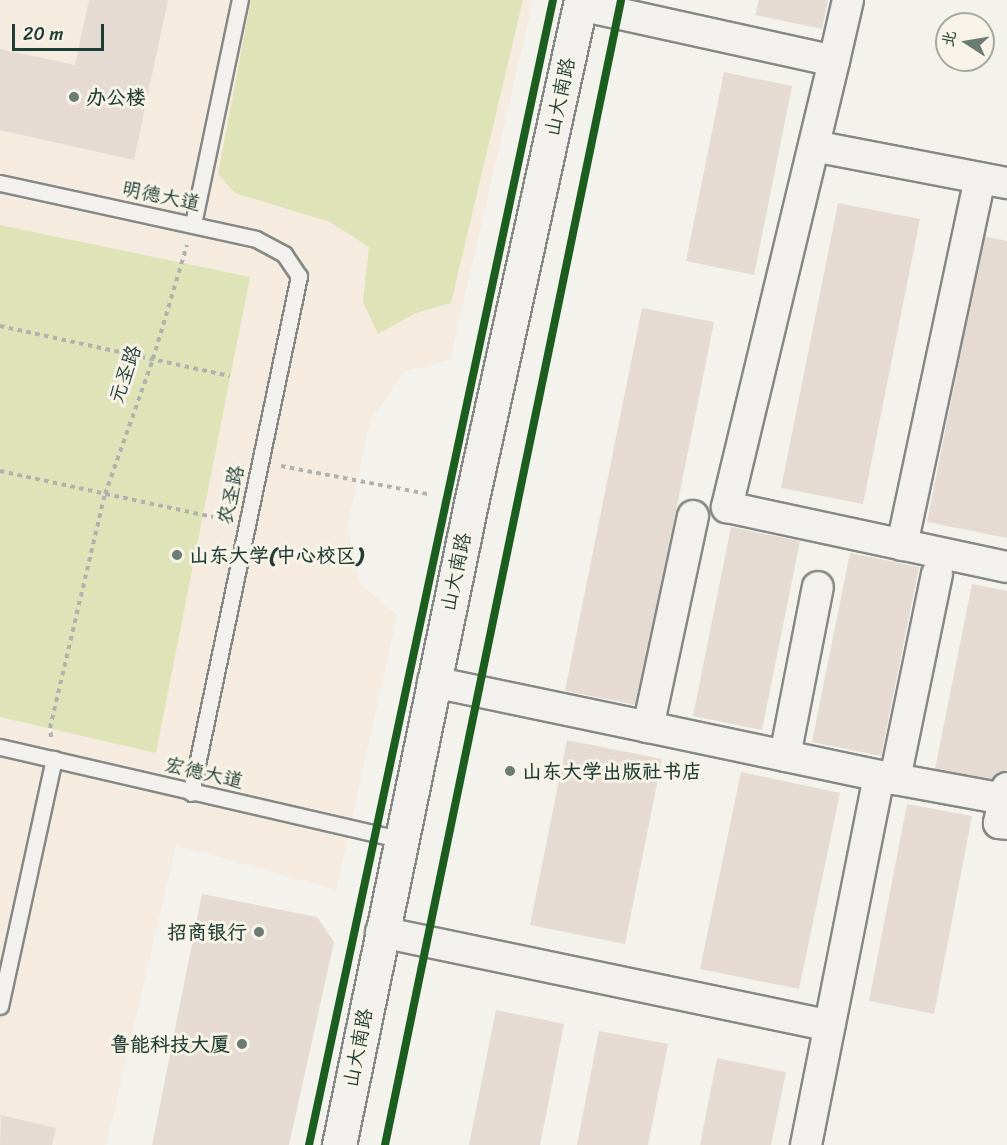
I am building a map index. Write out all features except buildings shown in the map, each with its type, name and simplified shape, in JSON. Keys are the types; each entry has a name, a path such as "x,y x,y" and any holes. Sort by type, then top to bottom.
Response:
{"main road":[{"name":"山大南路","path":"339,1145 433,682 581,2"}],"street":[{"path":"848,0 727,507 1007,567"},
{"path":"581,2 834,61"},
{"path":"813,146 994,180 902,545"},
{"path":"648,726 693,516"},
{"path":"806,1145 829,1026 937,573"},
{"path":"785,756 818,587"},
{"path":"433,682 1006,804"},
{"path":"381,932 829,1026"}],"lane":[{"path":"193,224 240,0"},
{"name":"明德大道","path":"0,183 256,239 284,254 299,276"},
{"name":"农圣路","path":"191,793 299,276"},
{"name":"宏德大道","path":"0,747 191,793 400,839"},
{"path":"0,1006 54,759"}],"path":[{"path":"0,326 230,376"},
{"path":"260,461 429,495"},
{"path":"0,471 213,517"}],"shaded area":[{"name":"山东大学(中心校区)","path":"0,0 533,0 450,360 404,372 370,421 347,527 360,584 397,615 336,890 176,845 106,1145 0,1145"}],"green space":[{"path":"251,0 523,0 451,303 416,313 378,334 363,302 369,247 330,222 235,193 218,174"},
{"path":"0,225 250,277 156,753 0,717"}],"cycle path":[{"path":"309,1145 553,0"},
{"path":"385,1145 621,0"}],"place":[{"name":"办公楼","path":"74,97"},
{"name":"山东大学(中心校区)","path":"177,555"},
{"name":"山东大学出版社书店","path":"510,771"},
{"name":"招商银行","path":"259,932"},
{"name":"鲁能科技大厦","path":"242,1044"}]}
